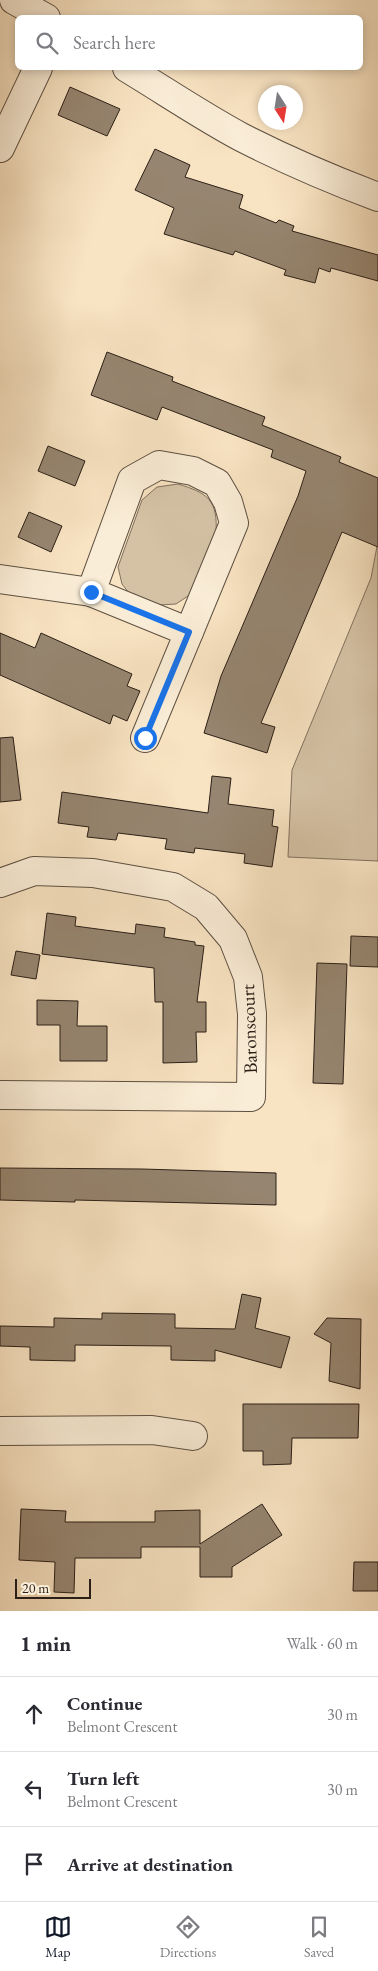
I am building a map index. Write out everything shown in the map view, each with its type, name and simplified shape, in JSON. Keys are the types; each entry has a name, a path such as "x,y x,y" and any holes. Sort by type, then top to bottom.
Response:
{"street":[{"path":"14,0 41,15"},
{"path":"0,148 37,70"},
{"path":"130,70 243,138 348,186 378,197"},
{"path":"91,592 132,480 159,466 193,471 217,484 228,502 234,523 145,738"},
{"path":"0,579 91,592 189,632"},
{"name":"Baronscourt","path":"0,883 34,871 93,873 173,887 190,897 206,907 233,939 248,977 252,1033 251,1098 0,1095"},
{"path":"0,1431 152,1430 193,1436"}],"shaded area":[{"path":"178,484 197,491 209,500 215,513 216,534 191,594 176,604 159,605 143,601 129,593 122,584 118,567 142,500 157,487"},
{"path":"378,541 378,861 288,857 292,770 371,578"}],"building":[{"path":"70,87 120,109 107,136 58,115"},
{"path":"155,149 190,165 185,177 243,195 239,208 276,223 279,220 294,226 292,231 378,255 378,281 331,268 330,272 319,268 315,283 284,275 286,270 235,251 233,255 164,234 174,208 135,190"},
{"path":"107,352 173,377 172,381 265,417 262,425 341,457 339,462 378,478 378,547 342,532 261,723 275,727 267,753 204,733 221,676 298,496 306,471 271,457 273,450 162,407 157,420 91,395"},
{"path":"48,446 85,461 75,486 38,471"},
{"path":"29,512 62,526 51,552 18,537"},
{"path":"0,633 35,648 41,633 132,674 127,686 140,691 127,721 113,715 110,724 0,675"},
{"path":"13,737 21,800 0,802 0,738"},
{"path":"212,776 231,778 228,804 274,810 272,826 278,827 272,867 244,863 245,854 195,848 194,853 165,849 167,839 118,833 116,840 87,837 89,827 58,823 62,792 208,813"},
{"path":"47,913 76,917 75,926 135,934 136,924 165,928 164,937 195,942 195,945 204,946 197,1002 206,1002 206,1032 196,1032 197,1062 163,1063 163,1002 155,1002 154,968 42,954"},
{"path":"351,936 378,937 378,967 350,966"},
{"path":"16,951 40,955 36,979 11,975"},
{"path":"317,963 347,964 343,1084 313,1083"},
{"path":"37,1000 78,1001 77,1026 107,1026 107,1061 60,1061 60,1025 37,1025"},
{"path":"0,1168 142,1169 276,1173 276,1205 0,1200"},
{"path":"242,1294 261,1298 255,1328 290,1337 281,1368 215,1350 215,1361 171,1360 171,1346 75,1345 75,1361 30,1360 30,1347 0,1346 0,1326 54,1327 54,1318 102,1319 102,1313 175,1314 175,1328 235,1329"},
{"path":"327,1318 361,1319 360,1389 329,1381 331,1343 314,1334"},
{"path":"243,1404 359,1404 358,1438 292,1438 291,1464 263,1465 263,1451 243,1451"},
{"path":"262,1504 282,1535 232,1567 232,1577 200,1577 200,1547 141,1547 141,1558 75,1558 74,1593 54,1592 55,1562 19,1560 21,1509 66,1511 65,1522 155,1522 155,1511 200,1510 200,1544"},
{"path":"354,1562 378,1562 378,1591 353,1591"}],"route":[{"path":"91,592 189,632 145,738"}]}
